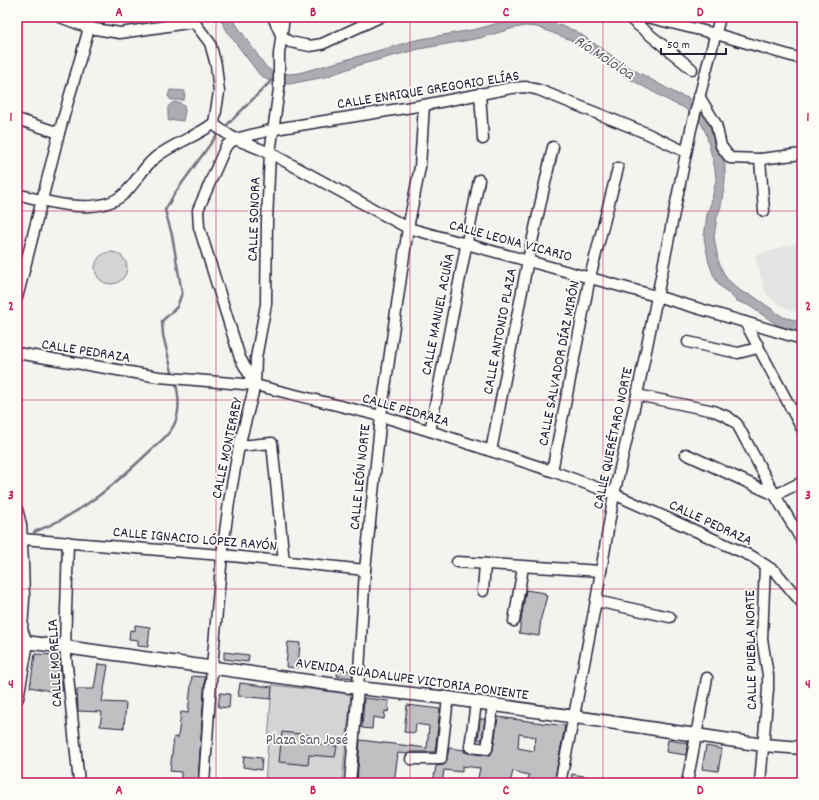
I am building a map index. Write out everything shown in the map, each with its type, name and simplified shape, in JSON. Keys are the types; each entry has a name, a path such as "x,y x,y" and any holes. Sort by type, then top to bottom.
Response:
{"main road":[{"name":"AVENIDA GUADALUPE VICTORIA PONIENTE","path":"22,642 358,688 448,698 574,716 696,736 764,745 802,748"},
{"path":"17,698 22,642"}],"street":[{"path":"17,194 43,201 75,206 98,204 114,200 124,194 147,164 155,157 166,149 196,136 216,125 219,92 216,65 210,43 194,19 120,33 89,28 60,17"},
{"path":"17,298 22,256 43,201 59,133 89,28 90,17"},
{"path":"273,17 282,37 290,42 310,46 322,44 380,17"},
{"name":"CALLE SONORA","path":"255,385 256,358 266,304 270,153 279,89 279,54 284,17"},
{"path":"628,17 692,69"},
{"path":"647,17 716,34 802,59"},
{"name":"CALLE QUERÉTARO NORTE","path":"560,783 596,601 614,494 637,395 691,128 720,17"},
{"name":"CALLE ENRIQUE GREGORIO ELÍAS","path":"231,137 424,105 480,93 526,87 539,90 646,133 686,152"},
{"path":"480,93 483,139"},
{"path":"699,99 716,124 721,146 730,158 760,159 802,154"},
{"name":"CALLE LEÓN NORTE","path":"350,783 358,688 365,570 381,416 408,228 420,166 424,105"},
{"path":"17,119 59,133"},
{"name":"CALLE LEONA VICARIO","path":"216,125 231,137 270,153 408,228 656,296 802,339"},
{"name":"CALLE MONTERREY","path":"204,783 222,555 229,502 239,446 255,385 240,358 199,227 198,210 231,137"},
{"name":"CALLE ANTONIO PLAZA","path":"491,451 528,260 553,147"},
{"path":"760,159 764,211"},
{"name":"CALLE SALVADOR DÍAZ MIRÓN","path":"552,471 590,278 618,168"},
{"name":"CALLE MANUEL ACUÑA","path":"430,431 479,180"},
{"path":"745,322 802,429"},
{"path":"688,342 738,353 754,349 758,344"},
{"name":"CALLE PEDRAZA","path":"17,353 159,377 255,385 381,416 430,431 552,471 614,494 746,554 776,572 802,604"},
{"path":"637,395 714,411 728,416 737,424 775,495 802,541"},
{"path":"239,446 272,443 284,562"},
{"path":"686,454 775,495"},
{"path":"775,495 802,482"},
{"path":"17,509 21,525 22,539 24,598 19,632 22,642"},
{"name":"CALLE IGNACIO LÓPEZ RAYÓN","path":"22,539 64,541 222,555 365,570"},
{"name":"CALLE MORELIA","path":"64,541 65,647 79,783"},
{"path":"457,562 601,571"},
{"path":"483,591 485,564"},
{"name":"CALLE PUEBLA NORTE","path":"760,783 768,689 768,675 762,639 765,565"},
{"path":"514,621 523,567"},
{"path":"596,601 670,617"},
{"path":"687,783 707,678"},
{"path":"411,759 440,759 448,698"},
{"path":"473,728 476,703"},
{"path":"489,729 493,705"},
{"path":"473,728 489,729"},
{"path":"473,728 489,729"}],"shaded area":[{"path":"802,241 802,315 782,306 766,294 755,256"}],"green space":[{"path":"108,252 114,252 124,259 127,268 126,274 120,281 114,284 108,284 98,277 95,271 95,265 102,255"},
{"name":"Plaza San José","path":"272,685 351,694 342,783 265,783"}],"water":[{"name":"Río Mololoa","path":"219,17 231,17 266,67 273,72 289,74 299,73 416,40 477,29 520,17 539,18 576,31 627,66 677,94 688,98 709,117 723,155 725,167 725,181 714,237 718,260 722,270 727,279 742,292 753,296 783,317 802,322 802,332 779,326 748,305 737,301 719,285 713,274 709,263 704,238 707,214 716,180 715,169 706,133 701,123 683,107 621,74 571,40 537,27 526,26 480,38 419,49 359,65 325,77 289,84 269,81 259,74 229,34"},
{"path":"170,90 185,91 184,100 171,100 168,96"},
{"path":"175,102 184,106 185,111 183,121 169,121 168,119 168,107"}],"building":[{"path":"526,590 545,593 545,596 547,596 541,618 539,636 519,633"},
{"path":"135,625 150,627 148,647 138,646 138,640 129,639 130,630 135,631"},
{"path":"288,642 300,643 298,668 286,667"},
{"path":"224,652 249,655 248,662 224,659"},
{"path":"35,654 59,655 63,691 50,691 30,687"},
{"path":"98,664 108,665 102,702 126,703 124,728 100,726 102,712 78,711 77,689 94,689"},
{"path":"338,669 353,671 352,678 337,676"},
{"path":"192,676 205,677 198,783 181,782 181,772 170,771 174,737 178,738 181,712 188,713"},
{"path":"240,683 272,687 271,699 238,696"},
{"path":"220,693 230,694 229,708 218,707"},
{"path":"364,698 389,701 388,712 385,711 384,719 373,717 372,729 362,728"},
{"path":"407,705 440,709 435,752 411,752 407,754 398,753 394,783 357,783 360,740 427,748 429,726 416,724 415,733 404,732"},
{"path":"498,717 565,726 554,783 527,783 529,775 513,771 510,783 477,783 480,768 462,766 462,772 444,770 442,783 433,783 436,766 444,765 446,763 449,748 490,756 493,750","holes":["519,734 536,737 534,751 518,748"]},
{"path":"480,719 485,719 482,740 478,739"},
{"path":"282,732 310,735 310,743 337,746 335,757 309,755 308,765 279,762"},
{"path":"668,740 688,743 686,755 666,752"},
{"path":"706,746 722,749 718,771 702,769"},
{"path":"244,756 262,758 261,770 243,767"},
{"path":"572,774 602,779 602,783 570,783"}],"waterway":[{"path":"223,129 271,80"},
{"path":"173,376 163,335 162,321 177,307 182,293 172,235 165,210 175,193 219,132"},
{"path":"34,532 67,517 96,498 166,436 172,429 178,414 178,391 175,380"}]}
